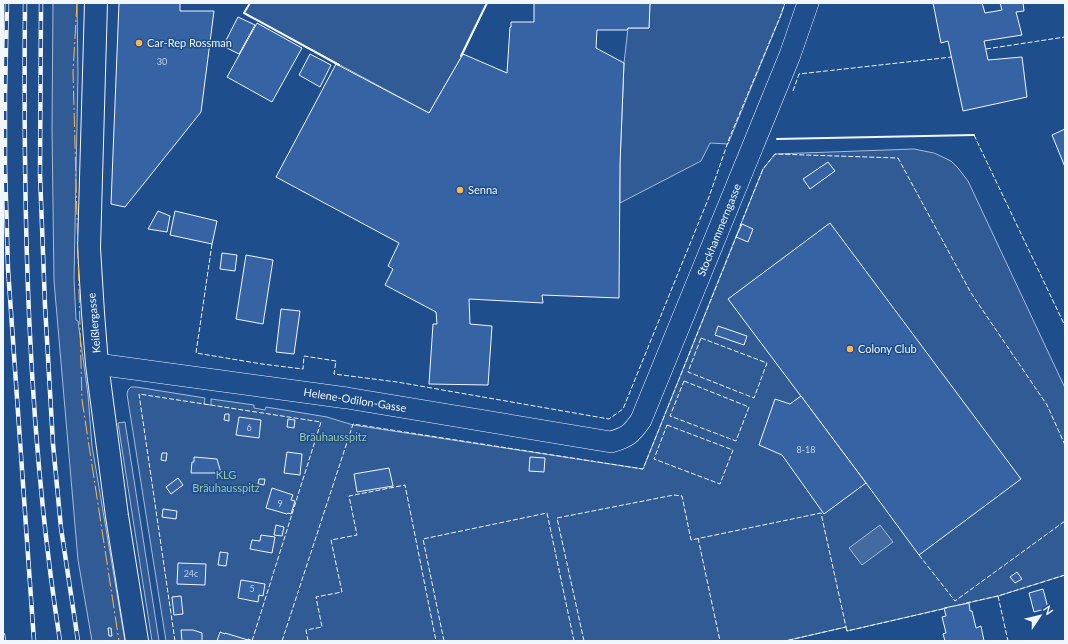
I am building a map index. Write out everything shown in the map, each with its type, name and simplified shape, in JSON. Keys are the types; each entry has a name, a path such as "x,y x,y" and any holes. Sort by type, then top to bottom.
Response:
{"street":[{"name":"Keißlergasse","path":"96,3 89,248 93,313 97,364 117,516 137,641"},
{"name":"Stockhammerngasse","path":"611,442 622,438 633,431 641,420 790,55 808,3"},
{"name":"Helene-Odilon-Gasse","path":"97,364 347,398 611,442"}],"shaded area":[{"path":"53,3 77,3 78,73 74,279 76,320 78,321 88,395 92,446 125,641 92,641 78,560 54,281 52,128"},
{"path":"250,3 487,3 463,54 429,113 244,13"},
{"path":"650,3 785,3 728,144 710,143 701,161 620,203 624,63 628,28 649,28"},
{"name":"Colony Club","path":"914,149 934,153 951,161 968,181 1065,388 1065,575 998,596 847,631 846,627 785,641 166,641 127,394 131,387 205,398 204,404 211,405 211,399 254,405 254,408 265,410 266,407 327,417 353,425 643,469 763,169 775,154"},
{"path":"125,422 159,641 152,641 118,423"},
{"path":"880,525 893,542 862,565 849,548"}],"building":[{"path":"119,3 180,3 180,11 214,11 201,112 125,207 111,204"},
{"name":"Senna","path":"534,3 650,3 649,28 597,30 596,48 624,63 620,164 619,298 542,295 543,303 469,299 470,324 492,326 488,385 429,384 433,324 437,324 436,312 385,285 393,269 388,266 399,243 276,177 336,64 429,113 463,54 507,73 511,22 534,22"},
{"path":"933,3 982,3 985,13 1002,10 1000,3 1023,3 1024,11 1016,12 1022,35 984,41 988,60 1022,57 1027,97 963,111 948,41 941,43"},
{"path":"238,17 255,25 239,54 223,46"},
{"path":"257,23 302,48 272,102 227,77"},
{"path":"310,54 331,65 320,87 299,75"},
{"path":"1065,129 1065,167 1052,135"},
{"path":"828,162 835,171 810,189 803,179"},
{"path":"158,211 170,216 167,232 148,229"},
{"path":"175,211 217,221 212,244 170,235"},
{"path":"830,223 1021,479 919,555 728,299"},
{"path":"742,224 753,229 748,242 736,237"},
{"path":"222,253 237,255 235,271 220,269"},
{"path":"246,255 273,260 263,324 236,319"},
{"path":"281,309 300,311 294,354 276,352"},
{"path":"718,326 747,336 744,345 715,335"},
{"path":"801,396 866,483 824,514 782,455 759,445 775,399 790,404"},
{"path":"225,414 229,414 229,421 224,420"},
{"path":"239,417 261,420 259,438 236,435"},
{"path":"288,419 295,420 294,428 287,427"},
{"path":"287,452 302,454 300,475 284,473"},
{"path":"162,453 167,453 166,461 161,460"},
{"path":"194,457 217,459 221,473 191,473"},
{"path":"530,457 545,458 544,472 529,471"},
{"path":"389,468 393,486 357,492 354,474"},
{"path":"178,478 183,485 171,494 166,487"},
{"path":"259,479 265,479 264,485 258,484"},
{"path":"272,488 293,495 291,500 295,501 291,514 266,508"},
{"path":"163,509 177,511 176,519 162,517"},
{"path":"276,525 284,527 282,536 274,535"},
{"path":"261,535 275,537 272,553 250,549 252,540 260,541"},
{"path":"220,552 228,553 226,566 218,565"},
{"path":"178,563 206,564 205,585 177,584"},
{"path":"1017,572 1022,579 1015,583 1010,577"},
{"path":"241,580 265,584 263,596 259,595 258,602 238,598"},
{"path":"1043,589 1048,608 1034,612 1029,593"},
{"path":"181,596 183,614 174,615 172,597"},
{"path":"969,603 976,628 981,626 984,641 945,641 943,634 946,633 942,617 946,616 944,608"},
{"path":"108,628 111,628 112,636 109,636"},
{"path":"181,630 193,630 202,633 202,641 182,641"},
{"path":"220,632 248,639 251,641 217,641"}],"railway":[{"path":"7,3 5,165 8,269 34,641"},
{"path":"25,3 25,163 29,323 40,482 60,641"},
{"path":"41,3 40,174 45,305 53,444 61,528 78,641"},
{"path":"3,635 4,641"}],"fence":[{"path":"212,244 196,353 303,369 304,356 336,361 334,374 397,382 609,419 623,409 709,197 729,139 785,3"},
{"path":"986,49 1065,37"},
{"path":"793,91 799,74 952,57"},
{"path":"974,135 1065,326"},
{"path":"740,226 763,169 775,154 898,158 971,293 1047,405 1065,445"},
{"path":"282,641 353,424 643,469 737,235"},
{"path":"701,338 767,363 754,398 688,372 701,338"},
{"path":"684,381 749,407 736,441 670,416 684,381"},
{"path":"175,641 139,394 321,422 252,641"},
{"path":"667,425 733,450 720,484 654,459 667,425"},
{"path":"308,641 306,630 322,627 316,597 342,592 331,540 357,535 349,496 405,485 436,641"},
{"path":"584,641 557,518 674,495 682,496 691,540 821,513 846,627 785,641"},
{"path":"444,641 423,539 547,513 574,641"},
{"path":"919,555 955,601 1065,521"},
{"path":"698,538 720,641"},
{"path":"966,603 998,596 1065,575"},
{"path":"998,596 1008,641"},
{"path":"846,627 847,631 947,608"}],"wall":[{"path":"250,3 244,13 339,65"},
{"path":"461,56 487,3"},
{"path":"777,139 974,135"}],"power":[{"path":"77,3 73,72 82,400 119,641"}],"place":[{"name":"Car-Rep Rossman","path":"139,43"},
{"name":"Senna","path":"460,190"},
{"name":"Colony Club","path":"850,349"}],"park label":[{"name":"Bräuhausspitz","path":"333,437"},
{"name":"KLG Bräuhausspitz","path":"226,481"}]}
